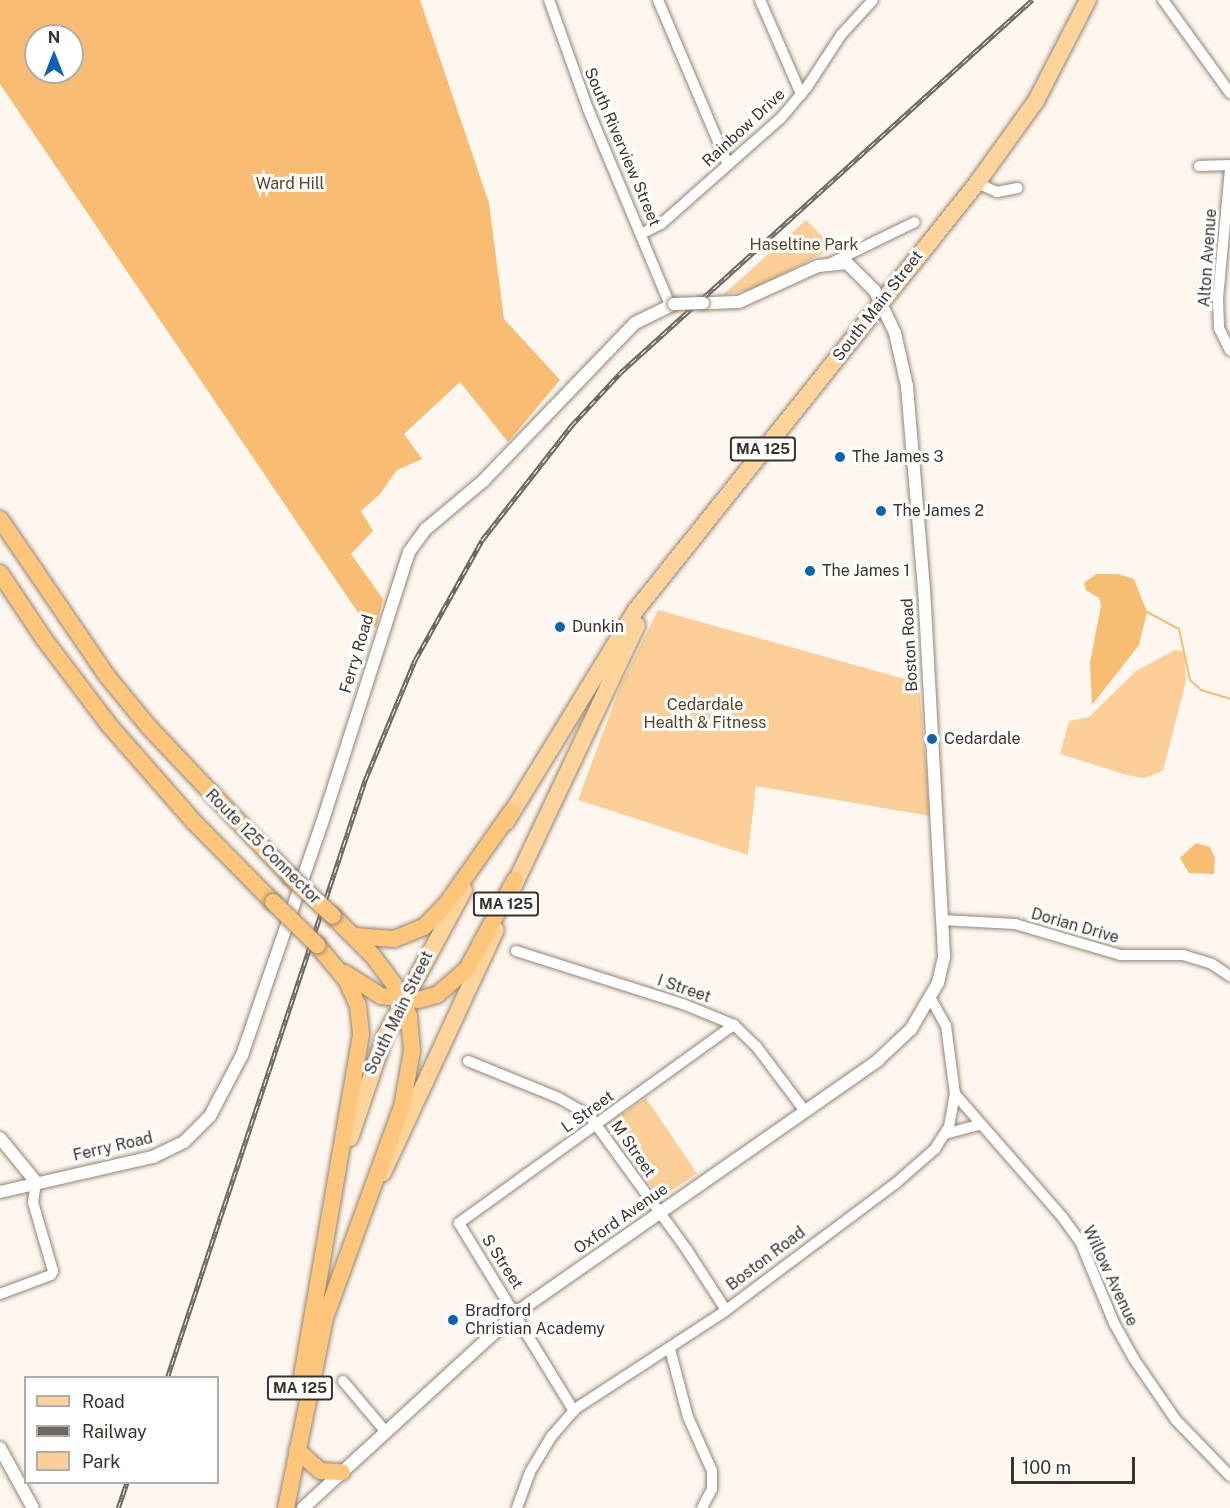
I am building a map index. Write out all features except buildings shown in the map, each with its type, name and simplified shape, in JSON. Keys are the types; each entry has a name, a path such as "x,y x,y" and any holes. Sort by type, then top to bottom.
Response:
{"highway":[{"name":"Route 125 Connector","path":"0,519 95,658 141,718 187,771 291,877 354,936 385,971 404,1000 412,1052 408,1083 365,1206"},
{"name":"Route 125 Connector","path":"0,573 44,639 109,725 195,822 340,969 358,1006 361,1034 339,1166"},
{"path":"354,936 394,939 424,927 447,903 512,811"},
{"path":"340,969 372,992 404,1000 437,995 461,977 515,880"},
{"name":"South Main Street","path":"290,1481 290,1453 308,1330 339,1166"},
{"name":"South Main Street","path":"286,1508 325,1318 365,1206"},
{"path":"297,1450 320,1471 342,1472"}],"main road":[{"name":"South Main Street","path":"339,1166 370,1069 438,933 647,597 977,183 1036,101 1088,0"},
{"name":"South Main Street","path":"365,1206 398,1144 515,880 649,604 647,597"}],"street":[{"name":"South Riverview Street","path":"549,0 588,109 672,304"},
{"path":"658,0 728,165"},
{"path":"760,0 801,94"},
{"path":"1163,0 1230,93"},
{"name":"Rainbow Drive","path":"642,234 661,224 781,118 801,94 841,35 870,1"},
{"path":"1199,166 1230,167"},
{"name":"Alton Avenue","path":"1228,349 1219,328 1218,298 1228,222 1230,167"},
{"path":"977,183 997,192 1018,189"},
{"path":"831,263 915,222"},
{"path":"831,263 854,267 881,302"},
{"name":"Ferry Road","path":"0,1192 153,1157 184,1142 210,1116 242,1054 322,823 409,552 426,529 483,481 619,337 652,311 672,304 739,302 831,263"},
{"path":"1204,290 1218,298"},
{"name":"Boston Road","path":"881,302 902,356 910,411 944,956"},
{"name":"Dorian Drive","path":"942,920 1015,924 1120,956 1183,955 1212,964 1230,976"},
{"name":"I Street","path":"516,951 683,1004 734,1024 756,1046 805,1111"},
{"name":"Oxford Avenue","path":"303,1508 516,1313 805,1111 901,1040 931,999 944,956"},
{"name":"Boston Road","path":"517,1508 530,1472 551,1437 574,1411 599,1390 670,1349 726,1310 923,1162 945,1134 955,1094 946,1026 931,999"},
{"name":"L Street","path":"459,1223 734,1024"},
{"name":"M Street","path":"468,1062 559,1098 597,1124 726,1310"},
{"name":"Willow Avenue","path":"955,1094 979,1125 1063,1218 1080,1242 1114,1323 1134,1359 1176,1420 1230,1476"},
{"path":"945,1134 979,1125"},
{"path":"0,1138 36,1182 33,1202 53,1271 51,1275 0,1294"},
{"name":"S Street","path":"459,1223 574,1411"},
{"path":"670,1349 685,1407 712,1471 712,1489 702,1508"},
{"path":"343,1381 386,1432"},
{"path":"0,1448 33,1508"}],"green space":[{"name":"Ward Hill","path":"0,0 420,0 489,203 504,319 560,380 508,442 460,382 404,434 422,459 397,470 380,494 361,511 373,531 351,554 383,599 376,628 363,620 0,84"},
{"name":"Haseltine Park","path":"806,220 834,248 753,289 723,295"},
{"name":"Cedardale Health & Fitness","path":"658,610 919,683 930,816 756,786 748,855 578,800 620,687"},
{"path":"1175,650 1184,651 1186,681 1163,771 1144,778 1060,754 1069,721 1089,717 1136,671"},
{"path":"646,1098 697,1173 660,1199 609,1123"}],"shaded area":[{"path":"1096,574 1118,574 1134,579 1147,612 1139,645 1092,705 1090,663 1101,605 1099,598 1086,590 1084,583"},
{"path":"1196,843 1210,847 1215,858 1214,874 1189,873 1180,858"}],"waterway":[{"path":"1147,612 1179,629 1190,680 1201,690 1230,699"}],"railway":[{"path":"168,1376 365,780 415,660 482,540 571,426 620,373 1032,0"},
{"path":"118,1508 126,1484"}],"place":[{"name":"The James 3","path":"840,457"},
{"name":"The James 2","path":"881,511"},
{"name":"The James 1","path":"810,571"},
{"name":"Dunkin","path":"560,627"},
{"name":"Cedardale","path":"932,739"},
{"name":"Bradford Christian Academy","path":"453,1320"}]}
